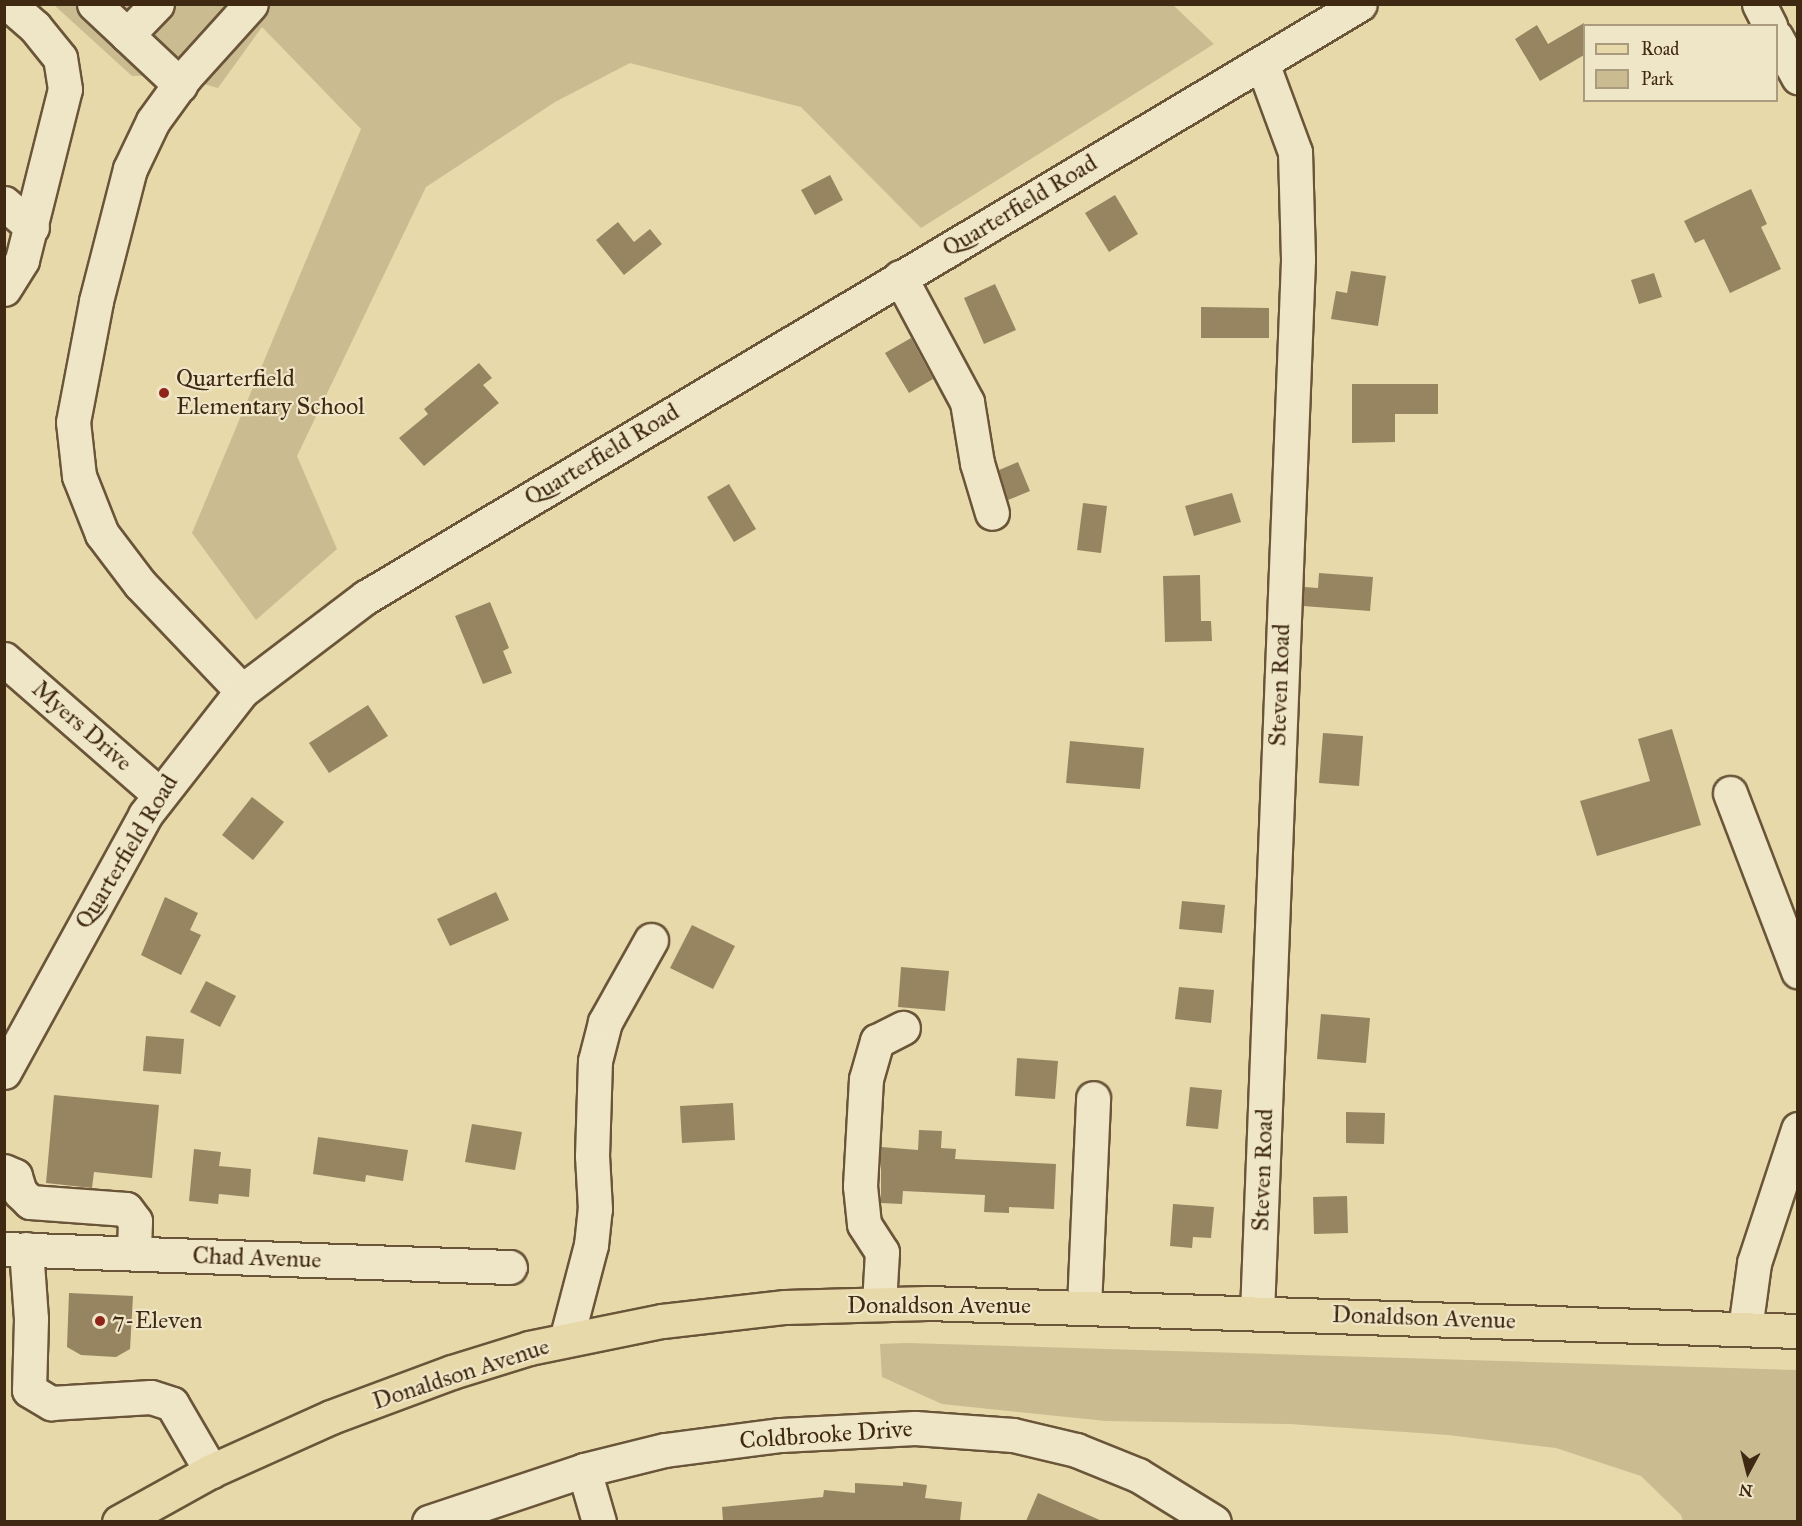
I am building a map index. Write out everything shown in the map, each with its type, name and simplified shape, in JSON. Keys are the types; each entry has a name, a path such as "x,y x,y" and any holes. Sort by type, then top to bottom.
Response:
{"main road":[{"name":"Donaldson Avenue","path":"119,1521 211,1471 331,1417 452,1372 566,1340 662,1321 785,1307 879,1304 1084,1307 1797,1331"}],"street":[{"path":"4,289 22,260 65,89 60,58 35,27 9,4"},
{"path":"94,4 180,85"},
{"path":"127,35 157,4"},
{"path":"242,691 140,584 102,534 79,476 73,422 96,301 130,170 153,122 180,85 251,4"},
{"name":"Quarterfield Road","path":"4,1072 57,971 159,794 242,691 366,597 1360,4"},
{"path":"1759,4 1769,24"},
{"path":"1778,41 1797,77"},
{"name":"Steven Road","path":"1257,1313 1298,259 1295,152 1262,63"},
{"path":"4,203 32,227"},
{"path":"900,277 967,402 977,463 992,513"},
{"name":"Myers Drive","path":"4,659 159,794"},
{"path":"1730,793 1797,971"},
{"path":"566,1340 591,1245 596,1209 592,1156 596,1061 605,1022 651,940"},
{"path":"879,1304 882,1252 864,1224 860,1185 867,1079 877,1041 903,1028"},
{"path":"1084,1307 1093,1098"},
{"path":"1744,1329 1754,1263 1797,1129"},
{"path":"4,1171 15,1176 20,1192 30,1202 126,1209 135,1221 134,1253"},
{"path":"15,1249 30,1319 29,1390 51,1403 151,1397 172,1404 211,1471"},
{"name":"Chad Avenue","path":"15,1249 510,1268"},
{"name":"Coldbrooke Drive","path":"429,1521 584,1470 665,1450 782,1435 882,1429 965,1430 1013,1435 1076,1450 1138,1475 1178,1511 1214,1521"},
{"path":"584,1470 599,1521"}],"green space":[{"path":"1172,4 1214,44 921,228 801,107 630,63 555,102 426,187 297,456 337,549 256,620 192,533 361,129 262,27 218,88 173,75 132,76 54,5"},
{"path":"880,1344 1797,1370 1797,1521 1683,1521 1681,1515 1641,1476 1556,1448 1448,1435 1290,1424 1106,1421 942,1404 882,1377"}],"building":[{"path":"1584,23 1583,56 1540,81 1515,39 1537,25 1548,44"},
{"path":"830,175 843,200 815,215 801,190"},
{"path":"1751,189 1767,224 1761,227 1781,269 1730,293 1704,239 1695,243 1684,221"},
{"path":"1115,195 1138,234 1109,252 1085,213"},
{"path":"618,222 634,242 650,229 662,244 624,275 596,240"},
{"path":"1351,271 1386,276 1378,326 1331,319 1336,291 1347,293"},
{"path":"1654,273 1662,297 1639,304 1631,280"},
{"path":"995,284 1016,330 984,344 964,298"},
{"path":"1201,307 1269,308 1269,338 1201,338"},
{"path":"911,338 933,379 909,393 885,353"},
{"path":"479,363 492,378 483,385 499,403 424,466 399,438 428,414 424,409"},
{"path":"1352,384 1438,384 1438,414 1395,414 1395,442 1352,443"},
{"path":"1018,462 1030,491 1008,500 999,470"},
{"path":"729,484 756,529 734,542 707,497"},
{"path":"1232,493 1241,522 1194,536 1185,506"},
{"path":"1083,503 1107,506 1101,553 1077,550"},
{"path":"1319,573 1373,577 1370,611 1303,606 1304,587 1318,588"},
{"path":"1200,575 1201,621 1211,621 1212,641 1165,642 1163,576"},
{"path":"490,602 509,648 503,651 512,673 483,684 455,616"},
{"path":"368,705 388,736 329,773 309,743"},
{"path":"1672,729 1701,825 1597,856 1580,801 1650,781 1638,739"},
{"path":"1323,733 1363,736 1359,786 1319,783"},
{"path":"1070,741 1144,748 1140,789 1066,783"},
{"path":"252,797 284,822 253,860 222,835"},
{"path":"496,892 509,920 450,946 437,919"},
{"path":"165,897 198,913 190,930 201,935 181,975 141,955"},
{"path":"1182,901 1225,905 1222,933 1179,929"},
{"path":"692,925 735,946 713,989 670,968"},
{"path":"901,967 949,971 945,1011 898,1007"},
{"path":"206,981 236,996 220,1027 190,1012"},
{"path":"1179,987 1214,990 1211,1023 1175,1019"},
{"path":"1321,1014 1370,1018 1366,1063 1317,1059"},
{"path":"146,1036 184,1039 181,1074 143,1071"},
{"path":"1017,1058 1058,1061 1055,1099 1015,1096"},
{"path":"1190,1087 1222,1090 1218,1129 1186,1126"},
{"path":"54,1095 159,1105 152,1178 94,1172 92,1188 46,1183"},
{"path":"733,1103 735,1140 682,1143 680,1106"},
{"path":"1346,1112 1385,1113 1384,1144 1346,1143"},
{"path":"472,1124 522,1132 515,1170 465,1162"},
{"path":"919,1130 942,1131 941,1148 956,1149 955,1159 1056,1164 1054,1209 1009,1207 1009,1213 984,1212 985,1195 903,1191 902,1204 881,1203 881,1147 918,1150"},
{"path":"318,1137 408,1150 403,1181 366,1175 365,1182 313,1174"},
{"path":"194,1149 221,1152 219,1166 251,1169 249,1197 219,1194 218,1204 189,1201"},
{"path":"1347,1196 1348,1233 1314,1234 1313,1197"},
{"path":"1173,1204 1214,1207 1211,1238 1193,1237 1192,1248 1170,1246"},
{"name":"7-Eleven","path":"69,1293 133,1296 130,1349 116,1357 81,1355 67,1347"},
{"path":"903,1482 927,1485 925,1498 962,1502 960,1521 723,1521 722,1507 823,1497 824,1490 855,1493 855,1483 903,1486"},
{"path":"1038,1493 1102,1521 1026,1521"}],"place":[{"name":"Quarterfield Elementary School","path":"164,393"},
{"name":"7-Eleven","path":"100,1321"}]}
